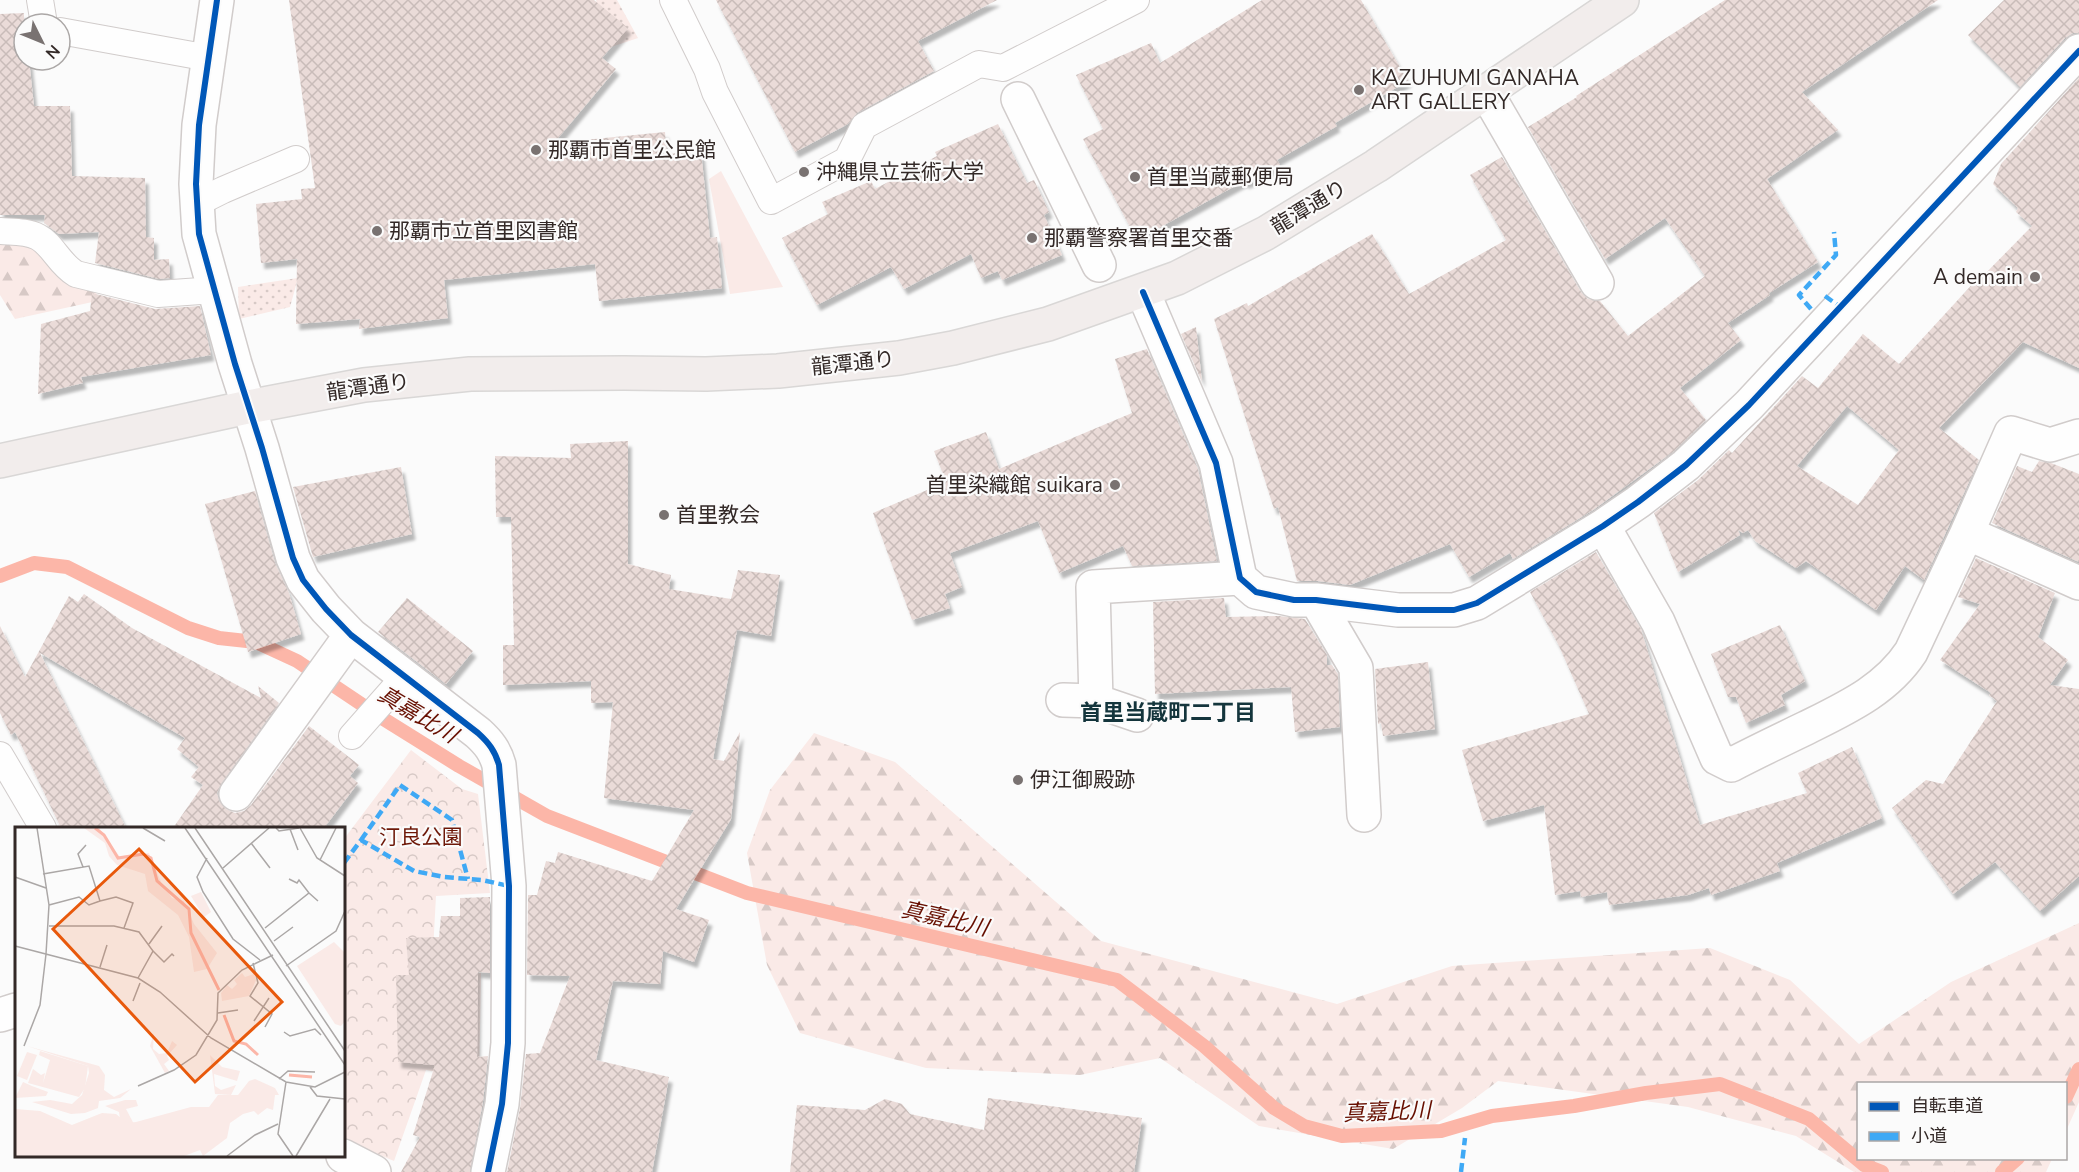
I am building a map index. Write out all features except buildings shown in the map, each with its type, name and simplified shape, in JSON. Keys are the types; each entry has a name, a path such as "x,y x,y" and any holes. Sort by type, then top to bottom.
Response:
{"main road":[{"name":"龍潭通り","path":"0,461 248,407 364,385 470,374 706,374 778,371 899,358 953,348 1048,324 1143,291 1207,264 1320,201 1622,0"}],"street":[{"path":"217,0 199,125 196,184 200,234 292,558 303,580 351,635 478,733 496,754 499,765 509,886 508,1043 502,1104 488,1172"},
{"path":"1143,291 1215,463 1240,578 1256,592 1294,600 1316,600 1398,610 1454,609 1477,603 1604,526 1686,465 1749,405 2079,51"},
{"path":"1486,92 1597,283"},
{"path":"1018,99 1099,266"},
{"path":"1604,526 1658,622 1718,758 1731,765 1848,707 1888,680 1901,666 1911,652 2011,433 2050,445 2079,436"},
{"path":"1966,533 2079,583"},
{"path":"1096,701 1093,587 1240,578"},
{"path":"1316,600 1356,668 1364,815"},
{"path":"236,794 351,635"},
{"path":"1063,700 1096,701 1137,715"},
{"path":"0,1015 15,1010"},
{"path":"345,1156 374,1172"}],"lane":[{"path":"673,0 708,69 715,92 771,201 847,160 864,126 979,64 1003,68 1137,0"},
{"path":"72,32 209,58"},
{"path":"1003,68 1018,99"},
{"path":"197,203 296,159"},
{"path":"0,231 20,232 38,237 65,267 76,274 158,294 215,290"},
{"path":"352,736 405,676"},
{"path":"0,755 42,827"}],"green space":[{"path":"596,0 617,0 638,38 611,47"},
{"path":"721,171 783,287 730,294 709,179"},
{"path":"0,240 33,246 96,289 97,301 15,319 0,295"},
{"path":"298,278 290,307 239,319 238,287"},
{"path":"814,733 895,762 1101,941 1337,1004 1452,966 1710,948 1790,980 1859,1044 1951,982 2079,923 2079,1102 2067,1129 2067,1082 1857,1082 1857,1160 2052,1160 2046,1172 1854,1172 1796,1136 1688,1107 1498,1081 1462,1108 1393,1149 1259,1126 1160,1058 1080,1075 926,1068 800,1033 767,965 747,853 770,790"},
{"name":"汀良公園","path":"411,750 462,789 478,794 490,893 436,896 432,969 481,973 479,1081 426,1070 394,1161 345,1140 345,838"}],"waterway":[{"name":"真嘉比川","path":"0,576 34,563 67,567 188,628 219,638 256,642 297,661 459,766 547,816 747,893 1117,980 1204,1046 1274,1108 1304,1126 1342,1136 1441,1131 1492,1116 1720,1084 1809,1119 1857,1159"},
{"name":"真嘉比川","path":"2067,1095 2079,1069"},
{"name":"真嘉比川","path":"1858,1160 1882,1172"},
{"name":"真嘉比川","path":"2002,1172 2016,1160"}],"marked path":[{"path":"1811,309 1799,295 1836,255 1834,232"},
{"path":"1825,296 1839,306"},
{"path":"361,840 400,785 452,820 468,879"},
{"path":"345,862 361,840 414,871 509,886"},
{"path":"1461,1172 1465,1138"}],"cycle path":[{"path":"217,0 199,125 196,184 199,234 293,558 303,580 351,635 478,733 491,748 499,765 509,886 508,1043 502,1104 488,1172"},
{"path":"1143,292 1216,463 1240,578 1256,592 1294,600 1316,600 1398,610 1454,610 1477,603 1603,526 1686,465 1749,405 2079,51"}],"place":[{"name":"KAZUHUMI GANAHA ART GALLERY","path":"1359,90"},
{"name":"那覇市首里公民館","path":"536,150"},
{"name":"沖縄県立芸術大学","path":"804,172"},
{"name":"首里当蔵郵便局","path":"1135,177"},
{"name":"那覇市立首里図書館","path":"377,231"},
{"name":"那覇警察署首里交番","path":"1032,238"},
{"name":"A demain","path":"2035,277"},
{"name":"首里染織館 suikara","path":"1115,485"},
{"name":"首里教会","path":"664,515"},
{"name":"伊江御殿跡","path":"1018,780"}],"district":[{"name":"首里当蔵町二丁目","path":"1168,712"}]}
